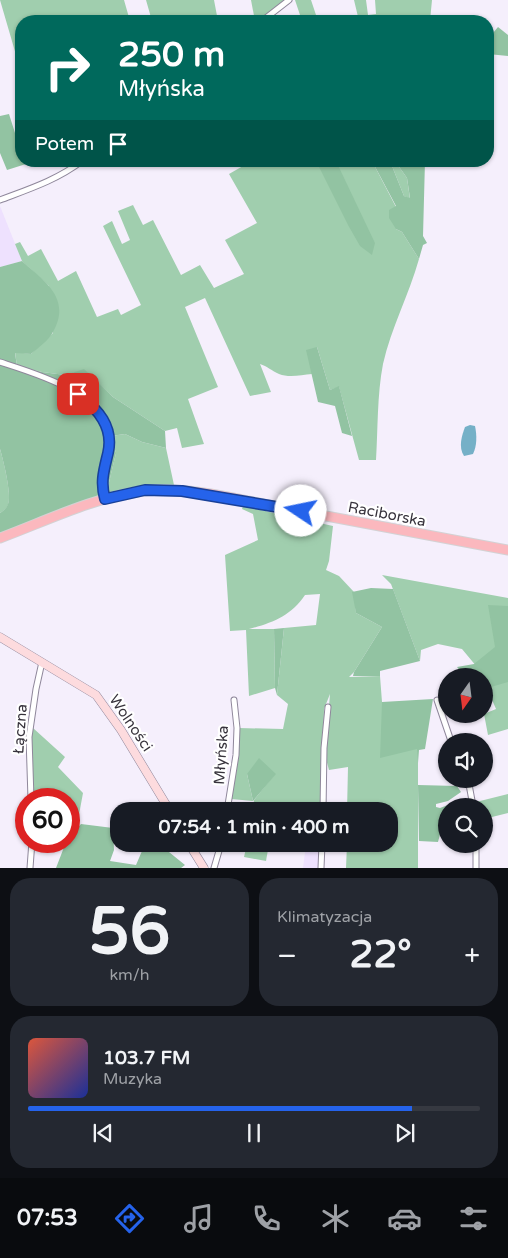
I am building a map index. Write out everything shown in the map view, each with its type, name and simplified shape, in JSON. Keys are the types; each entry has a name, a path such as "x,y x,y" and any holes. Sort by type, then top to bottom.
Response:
{"main road":[{"name":"Raciborska","path":"0,538 105,499 145,490 163,490 199,493 508,550"}],"street":[{"path":"270,15 289,0"},
{"path":"0,200 54,179 74,167"},
{"path":"0,362 54,382 78,394 99,413 106,423 109,434 108,454 102,473 105,499"},
{"name":"Wolności","path":"0,637 96,695 121,730 165,802"},
{"name":"Łączna","path":"31,788 30,737 36,689 42,662"},
{"name":"Młyńska","path":"228,802 236,755 234,700"},
{"path":"437,700 447,733"},
{"path":"323,802 324,748 328,706"},
{"path":"194,852 204,868"},
{"path":"214,868 219,852"},
{"path":"321,868 322,852"},
{"path":"30,868 31,853"},
{"path":"476,853 476,868"}],"shaded area":[{"path":"0,206 22,261 0,267"},
{"path":"305,852 320,852 319,868 303,868"}],"green space":[{"path":"0,0 124,0 128,15 15,15 15,51"},
{"path":"146,0 214,0 217,15 196,15 150,15"},
{"path":"251,0 289,0 270,15 254,15"},
{"path":"295,0 311,0 316,15 300,15"},
{"path":"354,0 366,0 368,15 358,15"},
{"path":"375,0 432,0 431,15 368,15 376,14"},
{"path":"498,27 508,35 508,56 494,55 494,32"},
{"path":"9,114 15,133 16,167 7,170 0,153 0,116"},
{"path":"241,167 375,167 396,207 396,229 402,232 419,259 383,364 376,460 359,460 339,387 330,390 317,347 312,374 287,376 276,373 260,364 271,392 250,396 205,298 185,307 218,387 188,399 204,444 182,448 177,428 165,431 113,397 84,370 65,375 17,366 15,352 31,354 53,333 49,286 22,261 15,244 20,242 28,256 41,249 58,281 76,271 97,317 118,309 121,315 141,305 103,226 112,221 122,244 130,240 118,211 133,205 143,225 153,220 181,275 200,265 214,288 244,274 225,240 257,223 229,174"},
{"path":"319,167 339,167 375,243 372,255 360,246"},
{"path":"375,167 392,167 404,196 410,198 407,178 399,167 425,167 423,236 427,243 423,245 419,259 402,232 396,229 389,218 389,210 396,206"},
{"path":"392,167 399,167 407,178 410,199 404,196"},
{"path":"22,261 53,291 59,309 58,320 53,332 46,341 31,354 15,353 17,366 65,375 84,369 113,397 165,431 166,448 142,442 125,434 111,436 116,453 105,499 0,538 0,513 8,504 9,493 0,449 0,267"},
{"path":"317,347 330,390 339,386 352,436 342,433 335,406 318,402 306,350"},
{"path":"125,434 142,442 166,448 174,485 105,499 116,453 111,436"},
{"path":"0,449 7,477 9,500 8,505 0,513"},
{"path":"243,506 333,526 329,561 326,570 339,576 354,592 356,613 382,627 349,677 380,676 382,702 418,749 418,868 346,868 347,852 398,852 398,802 347,802 348,767 329,770 325,755 330,694 324,709 322,802 254,802 275,774 247,774 253,801 231,799 238,761 239,728 283,729 288,704 277,695 284,628 316,625 320,594 305,595 294,608 280,618 249,629 274,629 275,688 249,696 246,630 230,631 225,555 258,540 253,514 242,509"},
{"path":"382,575 508,598 508,729 493,734 488,733 486,723 493,723 493,710 496,709 493,702 493,668 478,668 462,649 438,644 421,650 420,661 391,584"},
{"path":"371,588 393,589 420,661 380,671 380,676 353,676 382,627 356,613 352,592"},
{"path":"488,605 508,606 508,682 493,686 493,668 457,667 474,664 495,647"},
{"path":"284,628 277,695 275,688 274,629"},
{"path":"433,699 425,749 419,750 418,763 417,749 380,758 382,702"},
{"path":"33,728 65,757 58,767 78,788 33,788 31,741"},
{"path":"259,758 276,774 253,801 247,774"},
{"path":"418,785 438,786 438,788 458,788 461,792 452,798 438,798 436,807 438,808 438,842 419,841"},
{"path":"80,790 83,793 80,809"},
{"path":"508,794 508,813 493,817 492,798"},
{"path":"80,825 110,828 110,852 113,852 110,861 136,865 142,852 169,852 185,865 181,868 56,868 62,853 80,853"},
{"path":"245,852 268,852 266,861 244,857"}],"water":[{"path":"475,426 475,448 473,454 464,456 461,449 462,437 465,427"}],"route":[{"path":"78,394 99,413 106,423 109,434 108,454 102,473 105,499 145,490 182,491 301,511"}]}
